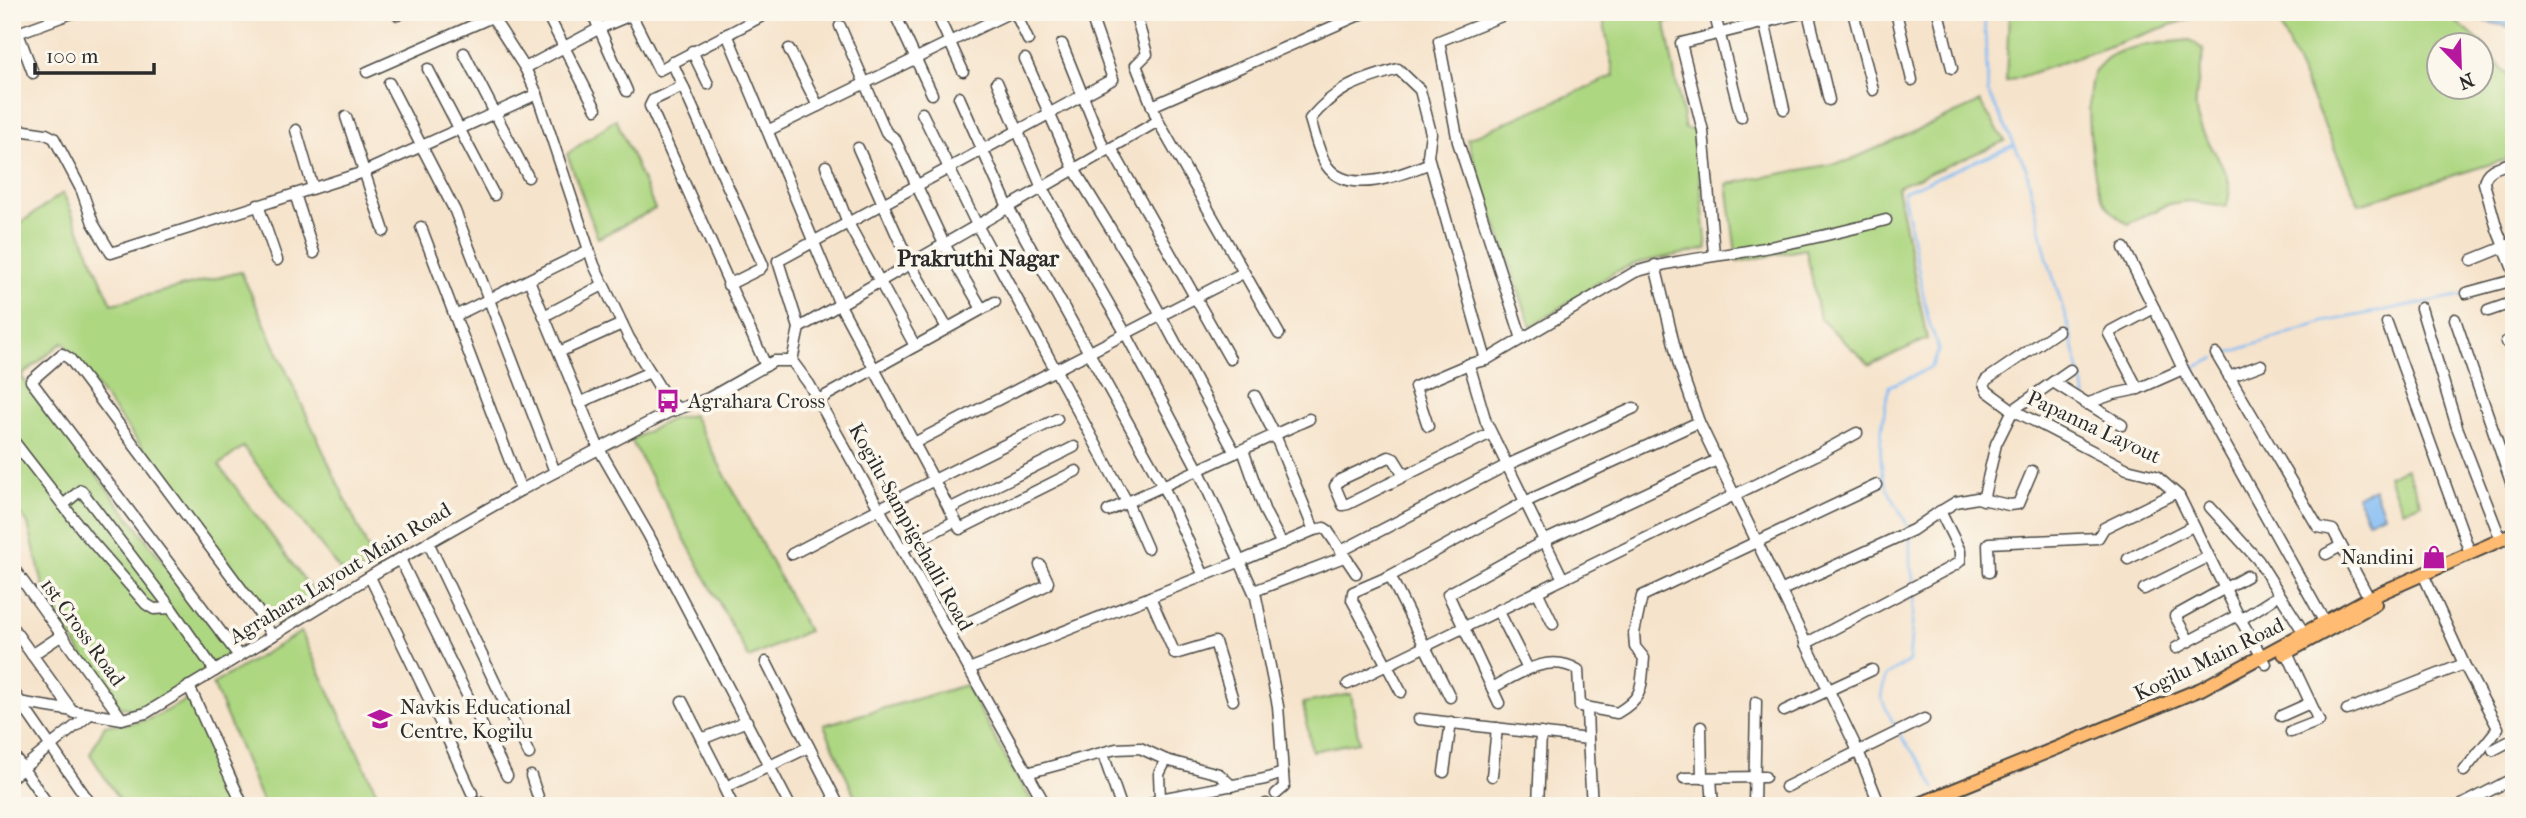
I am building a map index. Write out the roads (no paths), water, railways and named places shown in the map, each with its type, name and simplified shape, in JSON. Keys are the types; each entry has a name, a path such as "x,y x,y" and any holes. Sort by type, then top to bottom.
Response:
{"main road":[{"name":"Kogilu Main Road","path":"2264,661 2323,621 2369,598 2424,578 2507,541 2514,534"},
{"name":"Kogilu Main Road","path":"1915,806 1944,802 2139,720 2201,689 2287,653 2470,553 2507,541"}],"street":[{"path":"33,73 15,34 75,12"},
{"path":"546,12 596,109"},
{"path":"592,12 627,92"},
{"path":"525,68 631,13 659,70 727,34 749,17 770,12"},
{"path":"894,12 932,94"},
{"path":"936,12 963,71"},
{"path":"983,12 988,23"},
{"path":"769,130 1013,12 1028,40"},
{"path":"1135,12 1147,54 1136,65 1158,121 1279,334"},
{"path":"1152,106 1366,12"},
{"path":"1714,12 1741,117"},
{"path":"1714,254 1703,131 1681,43 1720,34 1763,17 1807,12 1829,100"},
{"path":"1853,12 1873,90"},
{"path":"1896,12 1912,80"},
{"path":"1938,12 1952,68"},
{"path":"1509,13 1439,41 1458,142 1522,339"},
{"path":"367,72 491,14 525,68 537,94 603,285 650,372 668,401 678,408 709,398 774,361 792,361 799,328 778,261 1113,79 1092,19"},
{"path":"1763,17 1784,109"},
{"path":"840,26 886,132 895,139 944,244 982,309"},
{"path":"727,34 840,304 960,529 1076,471"},
{"path":"1062,44 1108,149 1230,359"},
{"path":"789,49 818,106"},
{"path":"692,51 708,84"},
{"path":"464,53 528,177"},
{"path":"1025,59 1074,169 1239,452 1282,544"},
{"path":"671,62 763,265 728,285"},
{"path":"428,69 494,195"},
{"path":"1430,163 1401,174 1364,181 1345,179 1329,169 1310,119 1326,100 1353,82 1398,69 1420,90 1431,133 1430,163 1486,360"},
{"path":"997,82 1042,188 1126,334 1199,471 1254,591 1278,706 1284,787 1276,794"},
{"path":"389,83 455,211 491,299 555,472"},
{"path":"684,86 653,100 650,106 766,366"},
{"path":"12,129 46,134 54,138 82,191 93,223 111,253 364,172 537,94"},
{"path":"959,97 1008,207 1163,486 1204,576"},
{"path":"922,113 977,225 1128,502 1147,548"},
{"path":"346,117 384,231"},
{"path":"799,328 1158,121"},
{"path":"296,130 313,188"},
{"path":"858,148 910,264 947,328"},
{"path":"2514,162 2491,171 2485,176 2484,183 2509,245 2514,272"},
{"path":"826,166 848,223 915,346"},
{"path":"295,194 314,253"},
{"path":"258,205 277,260"},
{"path":"1428,426 1415,387 1469,364 1486,360 1635,271 1714,254 1749,251 1822,237 1886,220"},
{"path":"421,227 521,489"},
{"path":"2472,260 2509,245"},
{"path":"2124,248 2185,372 2323,621"},
{"path":"455,316 589,250"},
{"path":"1655,265 1679,365 1699,422 1858,751 1880,806"},
{"path":"915,443 1242,273"},
{"path":"529,280 599,449 648,534 790,806"},
{"path":"2466,293 2514,280"},
{"path":"544,316 603,285"},
{"path":"818,400 995,302"},
{"path":"2488,311 2514,302"},
{"path":"2138,389 2109,334 2154,308"},
{"path":"2421,308 2457,427 2507,541"},
{"path":"2455,319 2514,491"},
{"path":"2387,323 2470,553"},
{"path":"559,352 622,324"},
{"name":"Papanna Layout","path":"2058,331 1986,380 1984,384 1987,391 2013,410 2127,469 2156,476 2179,496 2208,557 2264,661"},
{"path":"239,656 31,381 62,354 70,359 257,610 272,636"},
{"path":"2218,358 2318,527 2333,530 2369,598"},
{"name":"Kogilu-Sampigehalli Road","path":"792,361 818,400 1046,806"},
{"path":"1469,364 1486,422 1563,579"},
{"path":"2229,377 2261,365"},
{"path":"1983,500 1996,444 2013,410 2070,370"},
{"path":"579,403 650,372"},
{"path":"2091,402 2185,372"},
{"path":"2053,382 2091,402 2122,425"},
{"path":"1255,396 1275,435 1314,530"},
{"name":"Agrahara Layout Main Road","path":"17,702 122,719 146,713 428,542 521,489 678,408"},
{"path":"1254,591 1342,554 1507,465 1634,408"},
{"path":"792,554 1057,419"},
{"path":"1108,511 1309,419"},
{"path":"1401,691 1351,595 1353,592 1390,576 1525,502 1699,422"},
{"path":"1404,475 1394,459 1389,457 1340,480 1335,486 1343,505 1348,504 1492,433"},
{"path":"1348,684 1857,433"},
{"path":"12,439 146,604 154,609 171,608"},
{"path":"949,509 1074,447"},
{"path":"1499,703 1448,597 1450,591 1544,541 1717,460"},
{"path":"1780,591 1909,532 1956,502 1977,498 2009,505 2018,504 2032,471"},
{"path":"1492,688 1547,662 1575,667 1579,675 1579,704 1582,708 1617,713 1634,703 1641,690 1644,658 1643,654 1636,650 1634,633 1643,596 1877,485"},
{"path":"63,505 81,490 171,608 215,671"},
{"path":"1989,572 1989,543 2098,538 2104,528 2175,493"},
{"path":"2210,507 2258,560 2304,633"},
{"path":"1805,643 1960,561 1960,551 1940,511"},
{"path":"902,549 956,521"},
{"path":"2128,559 2193,526"},
{"path":"969,669 1314,530 1327,530 1342,554 1350,560 1356,573"},
{"path":"428,542 529,754"},
{"path":"2326,554 2342,546"},
{"path":"2144,589 2208,557"},
{"path":"400,559 507,776"},
{"path":"948,632 1047,585 1040,565"},
{"name":"1st Cross Road","path":"12,566 16,580 61,635 122,719"},
{"path":"1390,576 1450,697"},
{"path":"2189,641 2175,616 2247,576"},
{"path":"370,577 472,793"},
{"path":"2424,578 2464,664 2498,728 2464,771"},
{"path":"1537,592 1553,624"},
{"path":"1150,597 1175,654 1215,642 1233,700"},
{"path":"2176,648 2273,599"},
{"path":"1498,610 1528,669"},
{"path":"12,627 74,713"},
{"path":"33,655 61,635"},
{"path":"2287,653 2319,721 2291,733"},
{"path":"766,662 839,806"},
{"path":"2347,710 2464,664"},
{"path":"1784,711 1872,670"},
{"path":"188,687 243,806"},
{"path":"12,690 17,702 92,806"},
{"path":"682,701 733,806"},
{"path":"1754,806 1760,777 1756,702"},
{"path":"2281,716 2310,703"},
{"path":"1587,708 1592,806"},
{"path":"12,777 89,715"},
{"path":"1419,719 1588,739"},
{"path":"1786,787 1924,719"},
{"path":"702,739 747,721"},
{"path":"1444,772 1451,722"},
{"path":"1701,727 1706,778 1713,806"},
{"path":"1492,776 1497,728"},
{"path":"1538,806 1541,733"},
{"path":"2493,750 2514,739"},
{"path":"726,787 809,747"},
{"path":"1027,773 1116,749 1140,748 1166,760 1219,774 1232,786"},
{"path":"12,753 49,806"},
{"path":"1103,754 1121,806"},
{"path":"1160,799 1159,774 1166,760"},
{"path":"1147,806 1160,799 1232,786 1283,773"},
{"path":"531,776 541,806"},
{"path":"1684,778 1760,777"},
{"path":"2460,806 2514,778"}],"water":[{"path":"2473,12 2514,12 2514,28 2479,20"},
{"path":"2374,489 2384,514 2368,521 2357,496"}],"waterway":[{"path":"1984,12 1988,92 2026,168 2046,254 2073,341"},
{"path":"1908,528 1890,494 1881,465 1884,411 1889,386 1932,366 1939,350 1928,319 1903,192 2014,145"},
{"path":"2222,355 2324,322 2463,295"},
{"path":"2072,342 2086,398"},
{"path":"2187,371 2216,358"},
{"path":"2108,401 2122,397"},
{"path":"1910,534 1910,563 1914,583"},
{"path":"1915,590 1909,661 1885,677 1881,697 1902,738 1924,767 1935,788"}],"place":[{"name":"Agrahara Cross","path":"668,401"},
{"name":"Nandini","path":"2434,557"},
{"name":"Navkis Educational Centre, Kogilu","path":"380,719"}],"district":[{"name":"Prakruthi Nagar","path":"978,258"}]}
